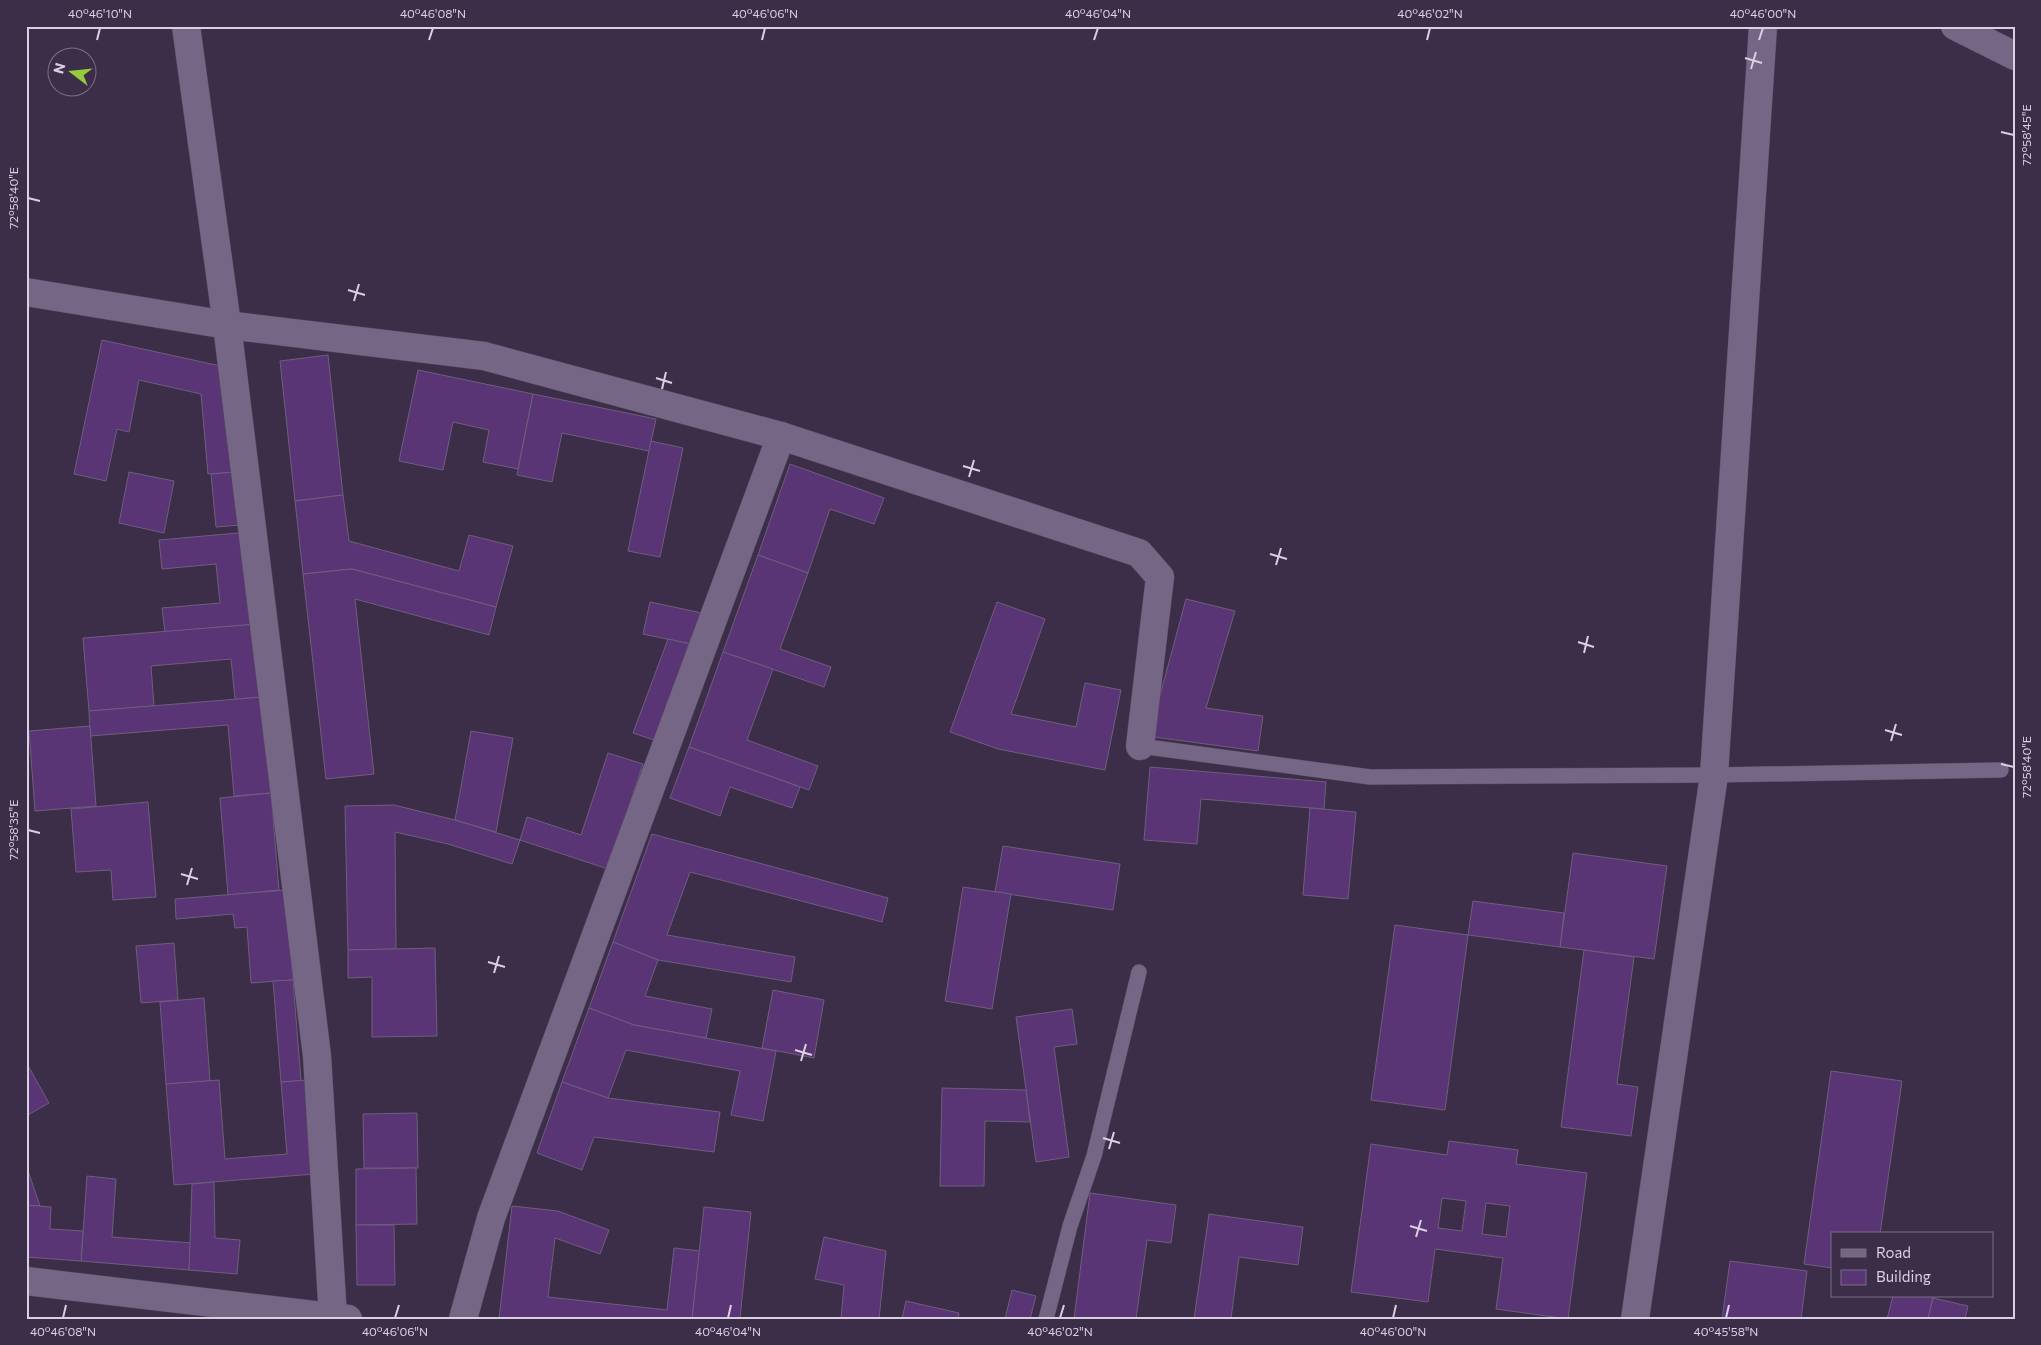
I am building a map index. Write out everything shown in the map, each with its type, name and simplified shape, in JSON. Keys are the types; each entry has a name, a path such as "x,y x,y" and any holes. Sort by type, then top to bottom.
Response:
{"street":[{"path":"26,1281 341,1318 317,1056 227,325 186,26"},
{"path":"1635,1319 1714,775 1763,26"},
{"path":"1955,26 2015,56"},
{"path":"26,292 227,325 484,356 781,436 1139,553 1160,577 1140,746"},
{"path":"463,1319 491,1218 781,436"}],"lane":[{"path":"1140,746 1370,777 1714,775 2000,770"},
{"path":"1046,1319 1070,1226 1094,1156 1139,972"}],"building":[{"path":"102,340 225,367 236,472 208,474 201,394 139,380 129,432 117,429 106,481 74,474"},
{"path":"328,355 343,495 295,501 280,361"},
{"path":"418,370 533,394 518,469 483,462 489,430 453,422 443,470 399,461"},
{"path":"533,394 656,419 649,451 562,433 552,482 517,475"},
{"path":"651,441 683,448 660,557 628,551"},
{"path":"790,464 884,498 874,524 830,509 808,573 758,555"},
{"path":"129,472 174,481 164,533 119,523"},
{"path":"236,472 240,525 216,527 211,474"},
{"path":"343,495 349,541 459,571 469,535 513,546 496,607 352,569 303,574 295,501"},
{"path":"249,532 257,624 165,632 162,608 220,603 216,564 162,569 159,540"},
{"path":"758,555 808,573 780,649 831,667 824,687 723,652"},
{"path":"352,569 496,607 489,635 355,599 374,774 326,779 303,574"},
{"path":"1186,599 1235,611 1206,708 1263,716 1258,751 1154,737 1158,703"},
{"path":"650,602 702,613 695,645 643,634"},
{"path":"997,602 1045,619 1011,714 1076,727 1085,683 1121,690 1105,770 998,749 950,732"},
{"path":"257,624 263,697 235,699 231,659 151,666 154,706 89,711 83,638"},
{"path":"668,639 695,645 657,741 633,733"},
{"path":"723,652 773,669 747,740 818,766 809,790 689,747"},
{"path":"263,697 271,793 234,796 228,725 90,736 89,711"},
{"path":"90,726 96,806 35,811 29,731"},
{"path":"471,731 513,738 496,832 455,820"},
{"path":"689,747 800,787 792,808 730,787 720,816 670,798"},
{"path":"608,753 643,764 608,869 520,840 527,817 581,835"},
{"path":"1150,767 1326,782 1324,809 1201,799 1197,844 1144,840"},
{"path":"271,793 279,890 228,895 220,798"},
{"path":"148,802 156,897 113,900 111,870 76,872 71,809"},
{"path":"394,805 455,820 520,840 512,864 448,844 395,832 396,949 348,950 345,806"},
{"path":"1310,808 1356,812 1348,899 1303,895"},
{"path":"652,834 888,898 882,922 690,872 667,935 795,957 791,982 658,960 613,942"},
{"path":"1003,846 1120,864 1113,910 995,892"},
{"path":"1573,853 1667,866 1654,959 1560,947"},
{"path":"963,887 1011,894 992,1009 945,1001"},
{"path":"286,890 293,980 251,983 247,927 235,928 233,914 176,919 175,899"},
{"path":"1473,901 1564,913 1560,947 1468,935"},
{"path":"1395,925 1468,935 1445,1110 1371,1100"},
{"path":"613,942 658,960 645,996 712,1009 706,1038 634,1025 589,1008"},
{"path":"174,943 178,1000 141,1003 136,946"},
{"path":"435,948 437,1036 372,1037 372,977 348,978 348,950"},
{"path":"1584,950 1634,957 1617,1084 1638,1087 1631,1136 1561,1127"},
{"path":"293,980 301,1081 281,1082 273,981"},
{"path":"773,990 824,1000 814,1058 762,1048"},
{"path":"204,998 210,1081 166,1084 160,1002"},
{"path":"589,1008 634,1025 776,1051 763,1121 731,1115 740,1071 626,1050 608,1098 562,1082"},
{"path":"1072,1009 1077,1044 1054,1047 1069,1157 1036,1162 1016,1017"},
{"path":"26,1062 49,1103 26,1116"},
{"path":"1831,1071 1902,1081 1880,1232 1831,1232 1831,1268 1804,1264"},
{"path":"219,1080 225,1159 287,1154 281,1082 307,1080 315,1174 174,1185 166,1084"},
{"path":"562,1082 608,1098 720,1112 714,1152 594,1137 582,1170 537,1153"},
{"path":"942,1088 1026,1090 1030,1122 985,1121 984,1186 940,1186"},
{"path":"417,1113 418,1168 364,1168 363,1114"},
{"path":"1449,1141 1518,1150 1516,1164 1587,1173 1568,1319 1496,1309 1503,1258 1435,1249 1428,1302 1351,1292 1371,1144 1447,1155","holes":["1442,1198 1466,1201 1462,1231 1438,1228","1486,1203 1510,1206 1506,1237 1482,1234"]},
{"path":"26,1165 40,1206 26,1205"},
{"path":"416,1168 417,1224 356,1225 356,1169"},
{"path":"87,1176 116,1179 112,1237 192,1243 189,1270 81,1261"},
{"path":"214,1182 215,1238 240,1240 237,1274 189,1270 192,1184"},
{"path":"1090,1193 1176,1205 1171,1243 1147,1240 1136,1319 1074,1319"},
{"path":"26,1205 51,1207 50,1229 83,1231 81,1261 26,1257"},
{"path":"512,1206 558,1211 609,1230 600,1254 555,1238 548,1297 667,1310 674,1248 700,1251 692,1319 499,1319"},
{"path":"704,1207 751,1212 740,1318 746,1319 692,1319"},
{"path":"1209,1214 1303,1227 1298,1265 1239,1257 1231,1319 1194,1319"},
{"path":"356,1225 394,1225 395,1285 357,1285"},
{"path":"824,1237 886,1251 879,1319 841,1319 844,1285 815,1279"},
{"path":"1730,1261 1807,1271 1801,1319 1722,1319"},
{"path":"1012,1290 1036,1296 1030,1319 1005,1319"},
{"path":"1892,1298 1933,1298 1928,1319 1887,1319"},
{"path":"1933,1298 1968,1306 1965,1319 1928,1319"},
{"path":"906,1301 959,1313 958,1319 902,1319"}]}
